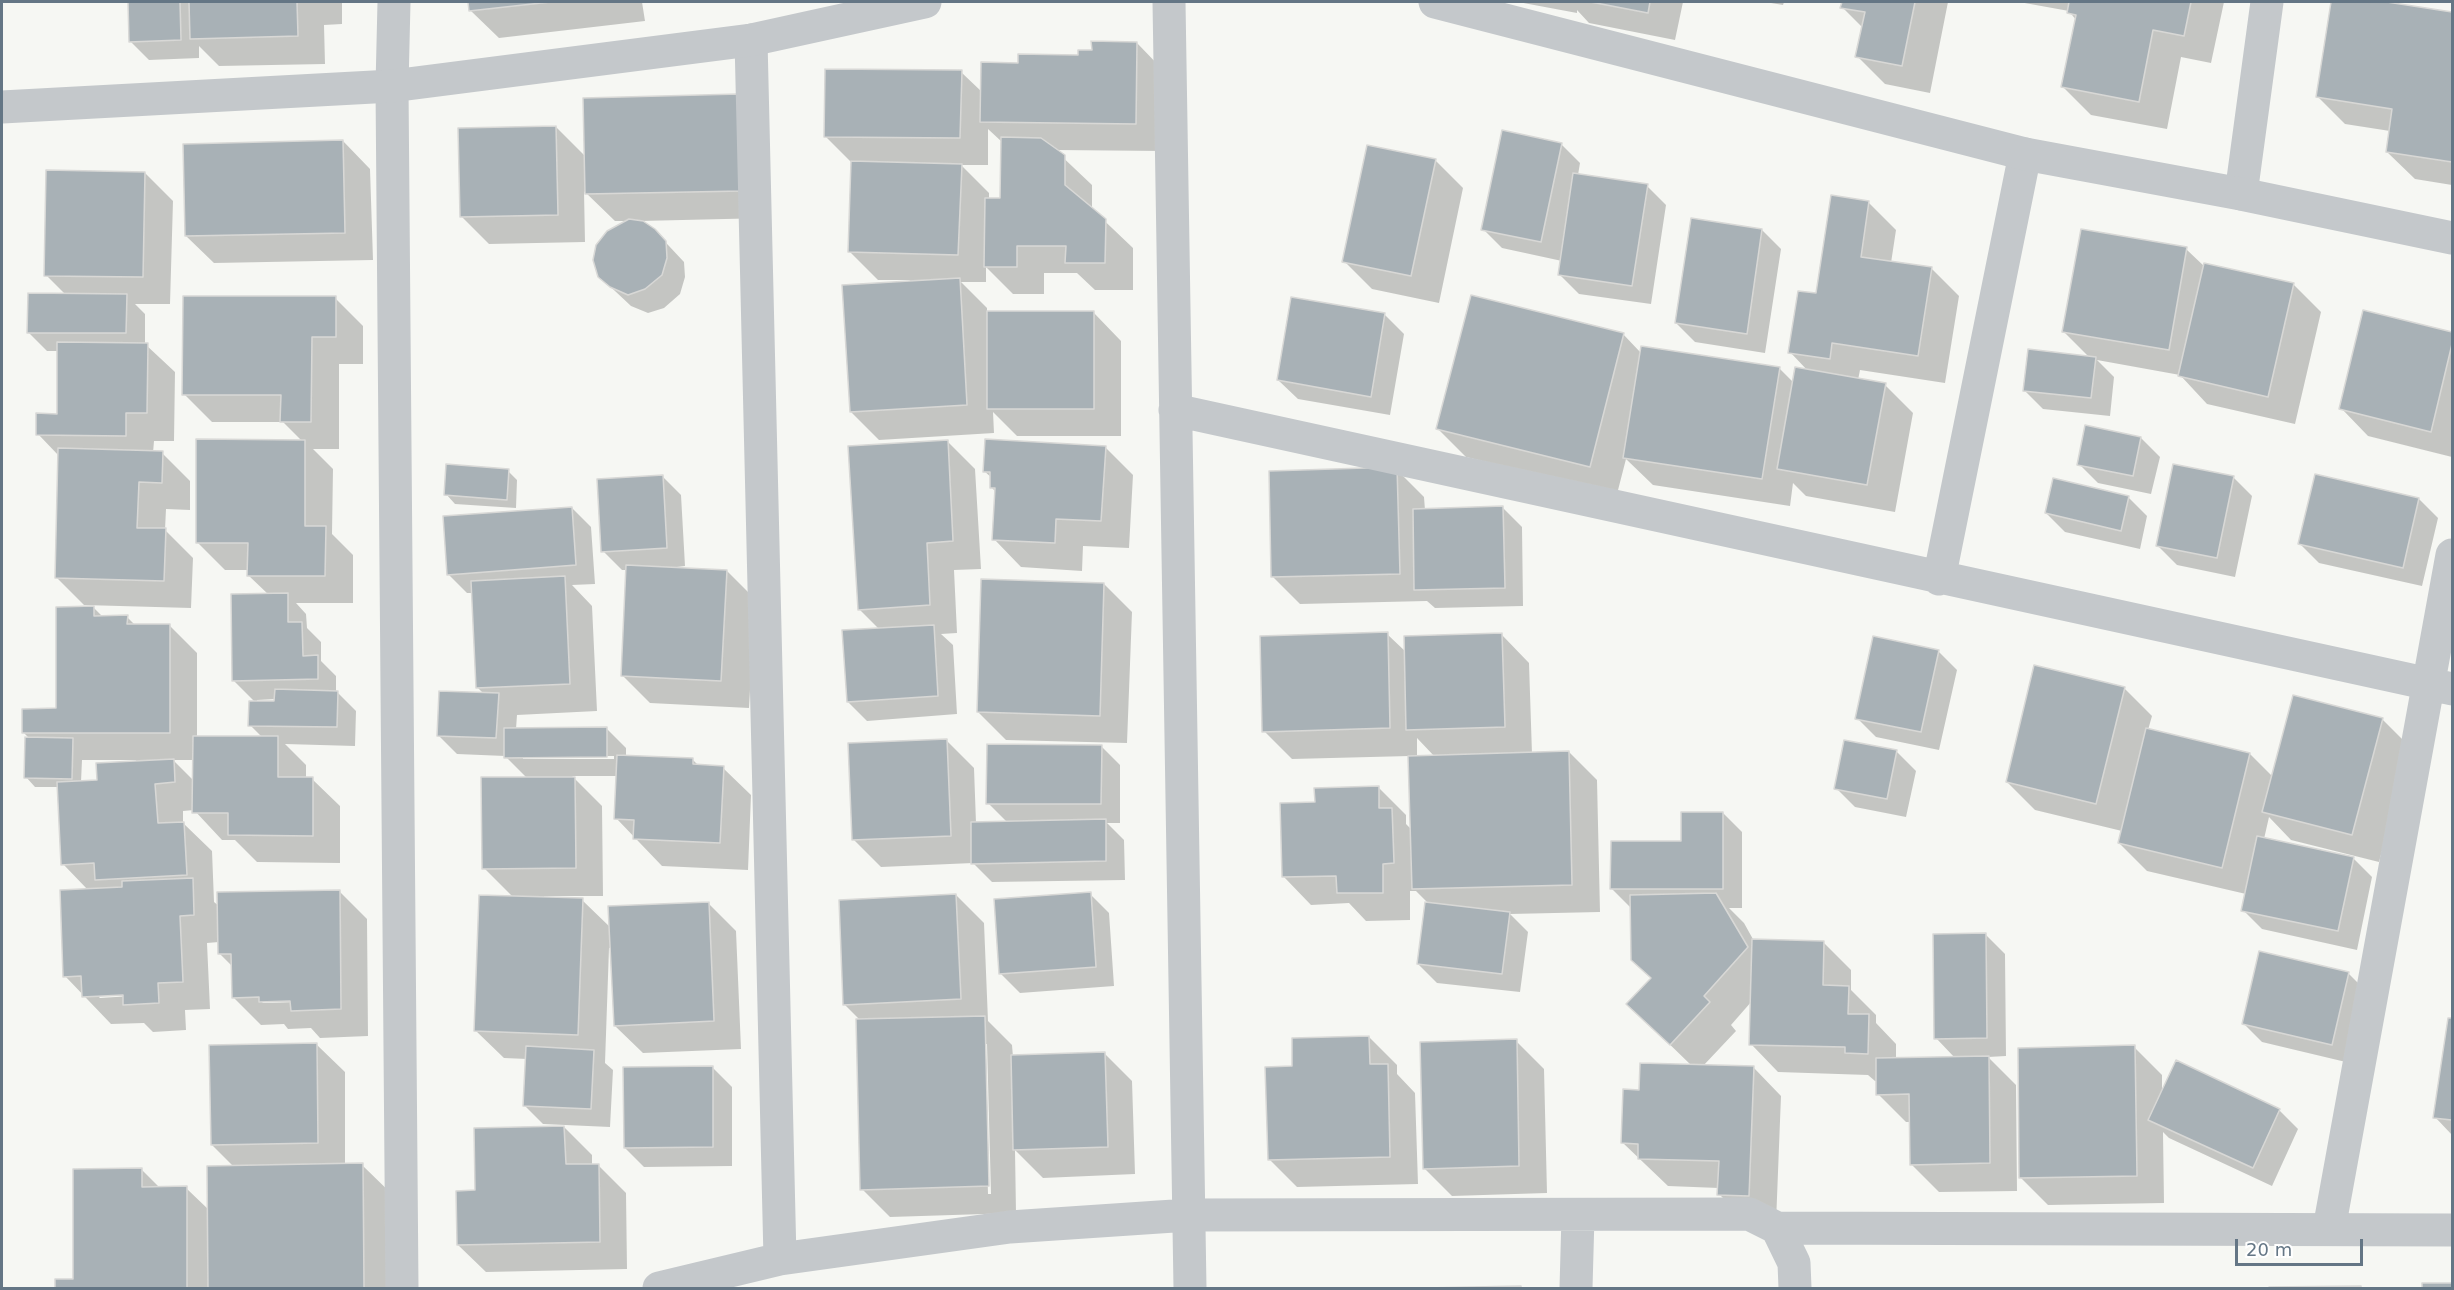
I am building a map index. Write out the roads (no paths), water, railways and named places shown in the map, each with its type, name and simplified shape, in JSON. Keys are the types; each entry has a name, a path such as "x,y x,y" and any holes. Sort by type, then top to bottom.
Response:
{"street":[{"path":"394,2 392,86 402,1288"},
{"path":"2,107 392,86 751,40 925,2"},
{"path":"1169,2 1190,1288"},
{"path":"1435,2 2025,154 2241,194 2452,238"},
{"path":"2241,194 2266,2"},
{"path":"751,40 780,1259"},
{"path":"1940,579 2025,154"},
{"path":"1174,410 2440,687"},
{"path":"2329,1229 2440,687 2452,555"},
{"path":"659,1288 780,1259 1010,1227 1189,1215 1749,1214 1777,1228 2452,1230"},
{"path":"1576,1288 1578,1216"},
{"path":"1777,1228 1794,1263 1795,1288"}]}
